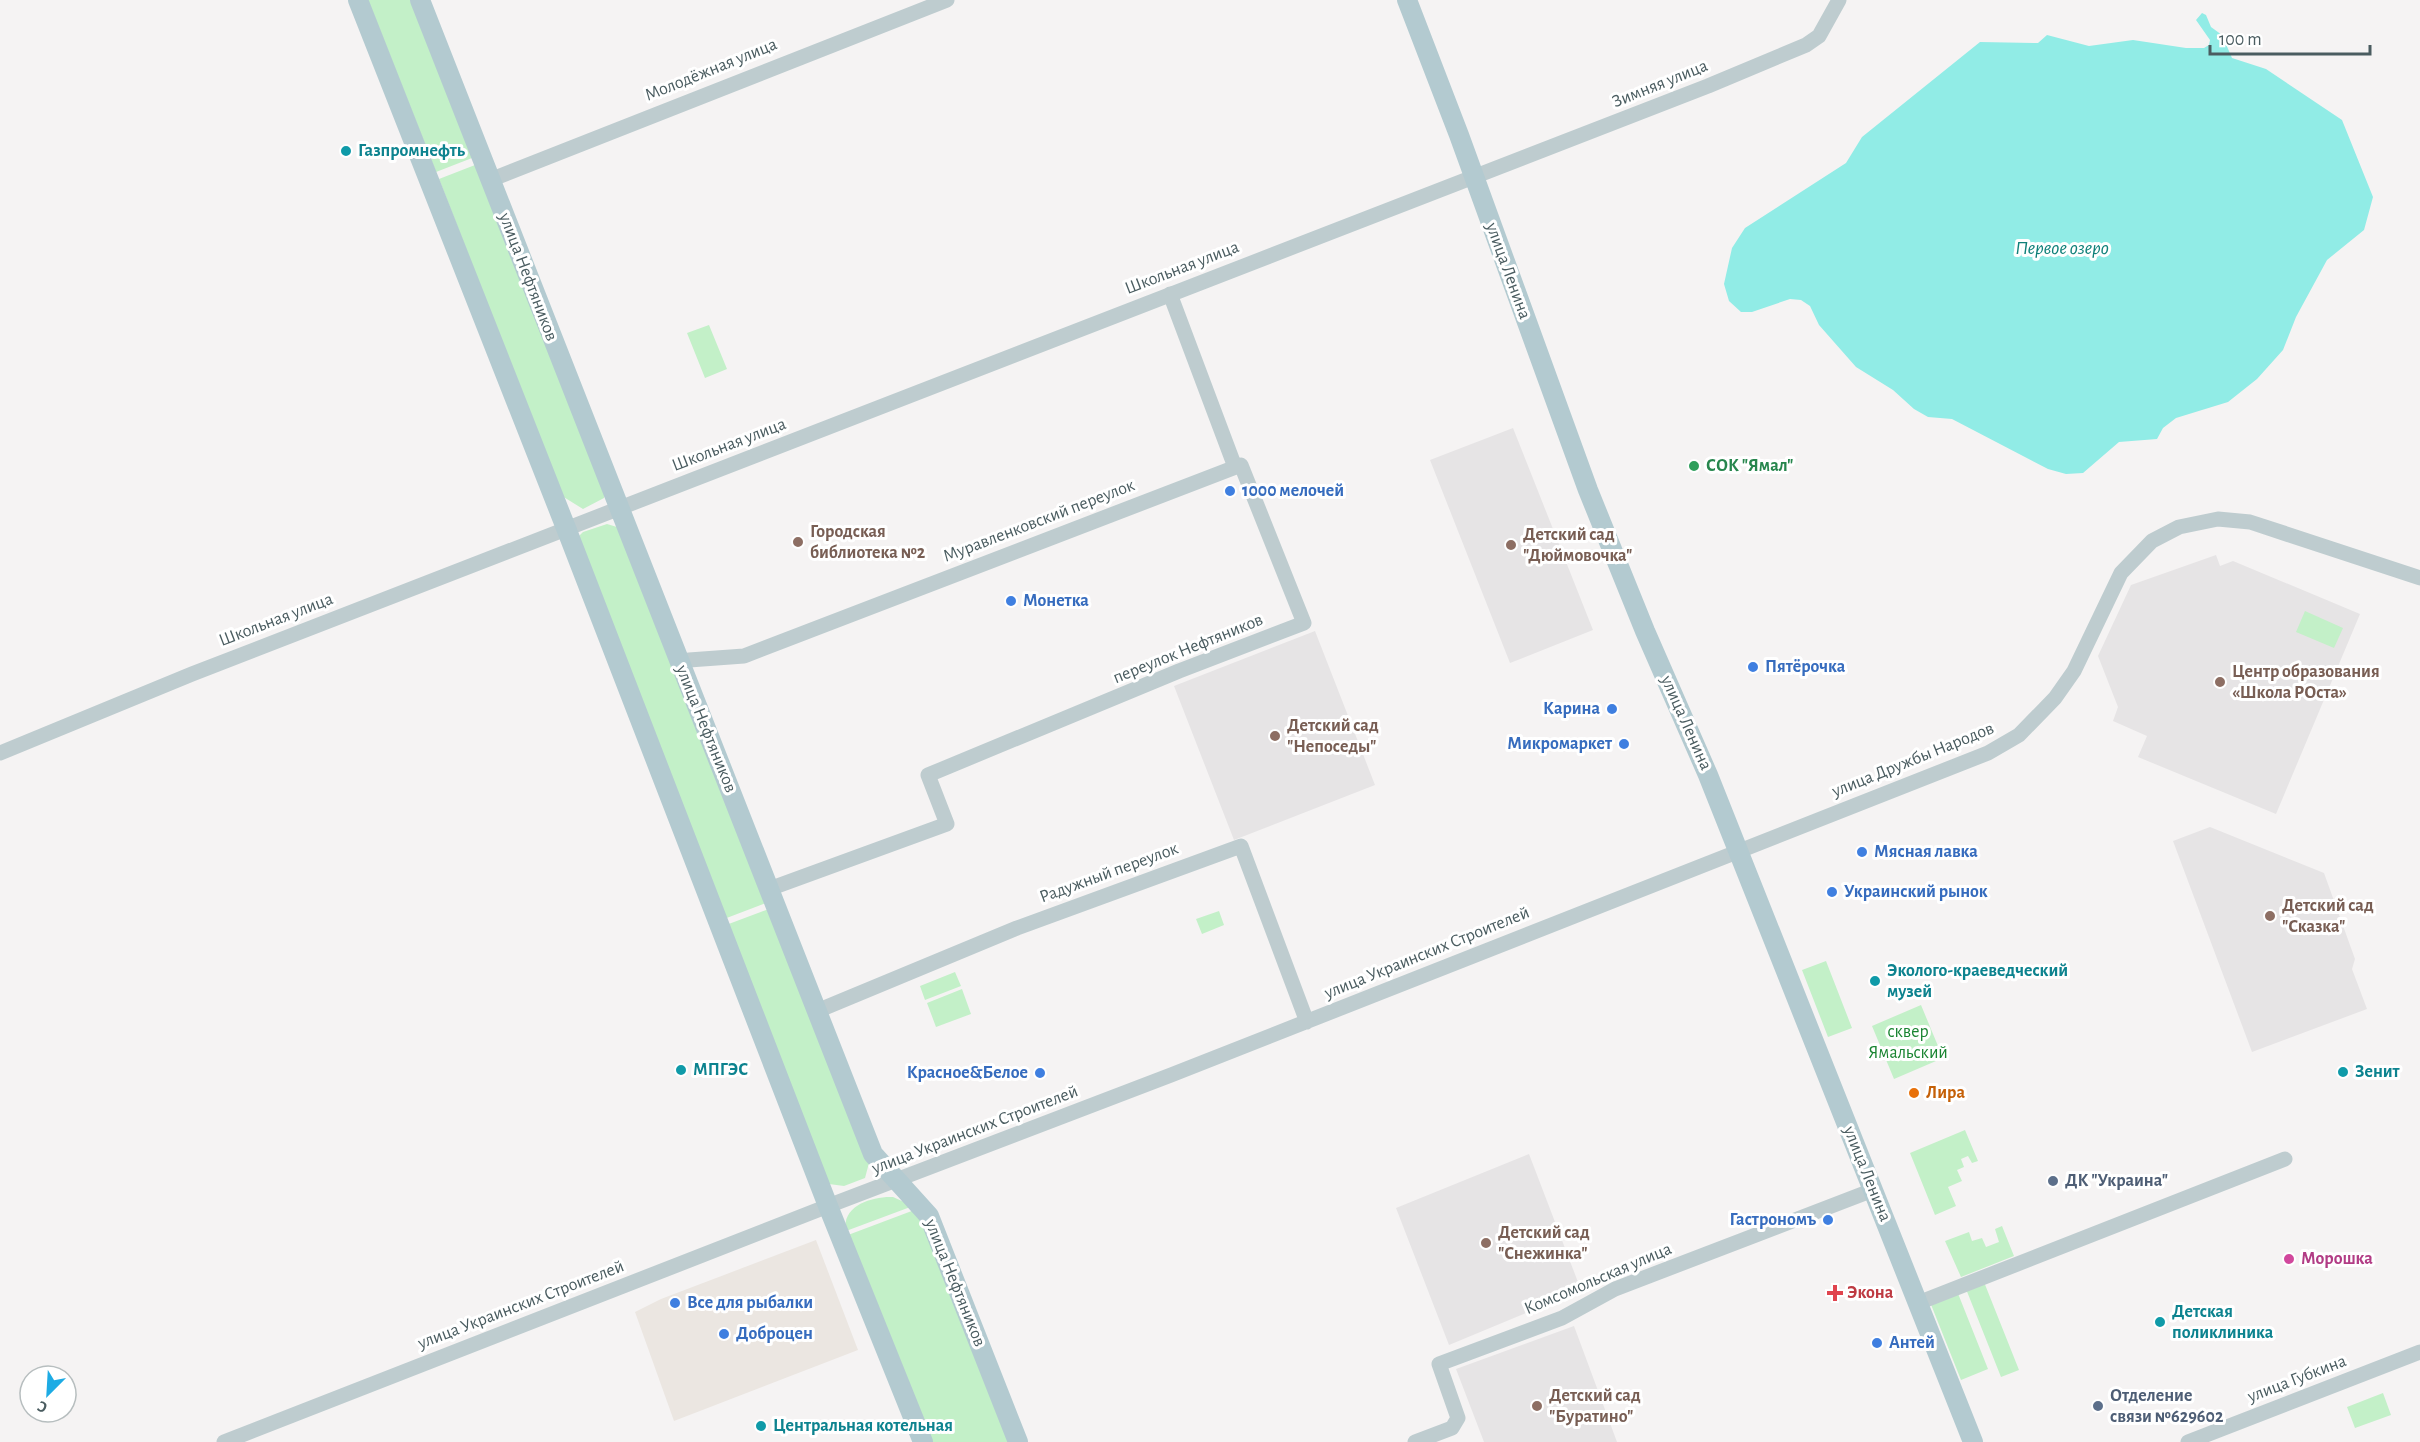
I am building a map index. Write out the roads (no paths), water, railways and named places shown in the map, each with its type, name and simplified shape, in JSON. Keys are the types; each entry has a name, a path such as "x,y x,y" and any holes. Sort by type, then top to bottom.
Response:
{"main road":[{"path":"358,0 566,528 828,1206 923,1442"},
{"name":"улица Нефтяников","path":"420,0 873,1154 922,1205 929,1216 1018,1442"},
{"name":"улица Ленина","path":"1407,0 1601,524 1739,851 1974,1442"}],"street":[{"name":"Молодёжная улица","path":"490,180 947,0"},
{"name":"Зимняя улица","path":"1474,178 1806,45 1819,36 1839,0"},
{"name":"Школьная улица","path":"0,753 192,674 566,528 1474,178"},
{"name":"переулок Нефтяников","path":"769,889 947,824 928,775 1179,671 1304,623 1238,466 1170,294"},
{"name":"Муравленковский переулок","path":"679,663 689,660 744,656 1238,466"},
{"name":"улица Дружбы Народов","path":"1739,851 1970,761 2019,735 2046,709 2065,684 2114,584 2131,561 2152,541 2179,527 2204,520 2232,519 2250,522 2420,578"},
{"name":"Радужный переулок","path":"817,1011 1049,915 1241,846 1307,1022"},
{"name":"улица Украинских Строителей","path":"224,1442 1307,1022 1739,851"},
{"path":"1918,1303 2285,1158"},
{"name":"Комсомольская улица","path":"1415,1442 1452,1428 1458,1418 1439,1364 1562,1318 1614,1289 1873,1190"},
{"name":"улица Губкина","path":"2188,1442 2420,1352"}],"water":[{"name":"Первое озеро","path":"2202,13 2206,15 2211,27 2222,35 2232,58 2266,69 2342,120 2373,197 2364,230 2327,260 2296,317 2283,350 2257,379 2228,402 2176,418 2163,428 2157,439 2119,442 2083,473 2066,474 2048,469 1952,419 1928,417 1914,409 1893,390 1856,367 1819,325 1810,306 1801,300 1790,299 1752,312 1741,312 1729,301 1724,284 1732,248 1745,228 1846,163 1862,137 1980,42 2038,43 2047,35 2089,46 2133,40 2186,48 2204,48 2209,45 2210,40 2196,20"}],"place":[{"name":"Газпромнефть","path":"346,151"},
{"name":"СОК \"Ямал\"","path":"1694,466"},
{"name":"1000 мелочей","path":"1230,491"},
{"name":"Городская библиотека №2","path":"798,542"},
{"name":"Детский сад \"Дюймовочка\"","path":"1511,545"},
{"name":"Монетка","path":"1011,601"},
{"name":"Пятёрочка","path":"1753,667"},
{"name":"Центр образования «Школа РОста»","path":"2220,682"},
{"name":"Карина","path":"1612,709"},
{"name":"Детский сад \"Непоседы\"","path":"1275,736"},
{"name":"Микромаркет","path":"1624,744"},
{"name":"Мясная лавка","path":"1862,852"},
{"name":"Украинский рынок","path":"1832,892"},
{"name":"Детский сад \"Сказка\"","path":"2270,916"},
{"name":"Эколого-краеведческий музей","path":"1875,981"},
{"name":"МПГЭС","path":"681,1070"},
{"name":"Зенит","path":"2343,1072"},
{"name":"Красное&Белое","path":"1040,1073"},
{"name":"Лира","path":"1914,1093"},
{"name":"ДК \"Украина\"","path":"2053,1181"},
{"name":"Гастрономъ","path":"1828,1220"},
{"name":"Детский сад \"Снежинка\"","path":"1486,1243"},
{"name":"Морошка","path":"2289,1259"},
{"name":"Экона","path":"1835,1293"},
{"name":"Все для рыбалки","path":"675,1303"},
{"name":"Детская поликлиника","path":"2160,1322"},
{"name":"Доброцен","path":"724,1334"},
{"name":"Антей","path":"1877,1343"},
{"name":"Детский сад \"Буратино\"","path":"1537,1406"},
{"name":"Отделение связи №629602","path":"2098,1406"},
{"name":"Центральная котельная","path":"761,1426"}],"park label":[{"name":"сквер Ямальский","path":"1908,1042"}]}
